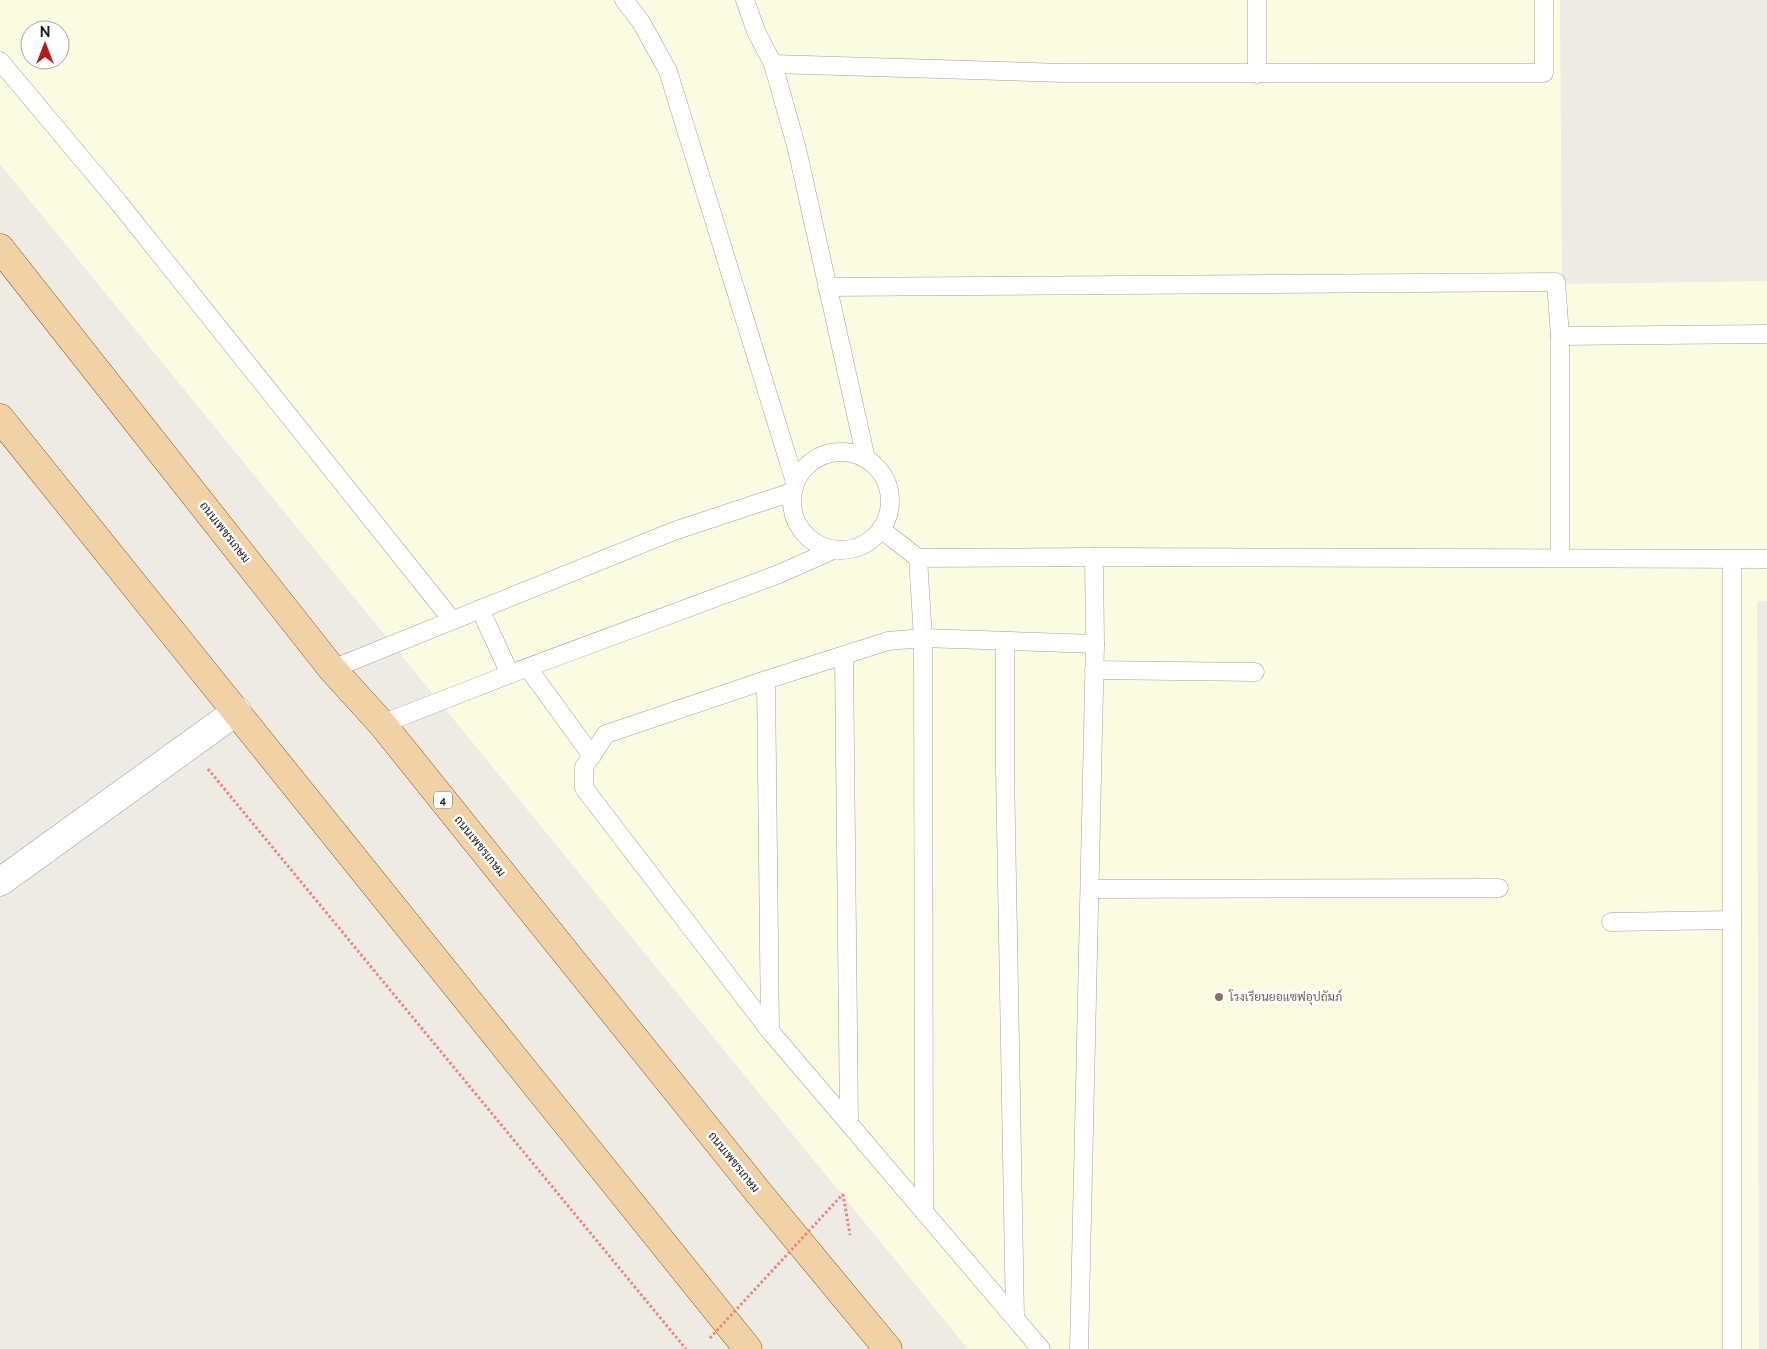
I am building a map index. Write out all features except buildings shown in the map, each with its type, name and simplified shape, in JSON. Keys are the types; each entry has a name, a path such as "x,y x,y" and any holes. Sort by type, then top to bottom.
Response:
{"main road":[{"name":"ถนนเพชรเกษม","path":"0,248 332,669 382,724 758,1192 888,1349"},
{"path":"0,418 748,1349"}],"street":[{"path":"0,882 236,711"}],"lane":[{"path":"624,0 641,22 668,71 794,487"},
{"path":"745,0 756,31 772,64 796,149 866,458"},
{"path":"1258,0 1258,74"},
{"path":"772,64 1063,73 1544,73 1544,0"},
{"path":"0,62 120,203 452,620"},
{"path":"827,287 1556,282 1560,336 1560,558"},
{"path":"1560,336 1767,334"},
{"path":"382,724 510,674 779,574 833,550 860,547 882,530 890,511 890,491 881,472 866,458 853,453 839,452 825,455 812,461 802,470 794,487 792,508 796,523 806,536 818,545 833,550"},
{"path":"332,669 674,531 794,487"},
{"path":"882,530 918,558 1094,556 1767,559"},
{"path":"1079,1349 1095,644 1094,556"},
{"path":"918,558 923,638 924,1212"},
{"path":"1732,560 1732,1349"},
{"path":"480,609 510,674"},
{"path":"1041,1349 770,1031 584,788 584,767 606,734 766,680 888,642 923,638 1095,644"},
{"path":"1005,642 1005,771 1015,1318"},
{"path":"844,656 849,1123"},
{"path":"528,668 592,756"},
{"path":"1094,670 1255,672"},
{"path":"766,680 770,1031"},
{"path":"1090,889 1499,888"},
{"path":"1611,922 1732,920"}],"path":[{"path":"189,746 686,1349"},
{"path":"710,1338 843,1194 850,1235"}],"shaded area":[{"name":"โรงเรียนยอแซฟอุปถัมภ์","path":"0,0 1560,0 1562,284 1767,281 1767,601 1757,601 1759,1349 968,1349 0,164"}],"place":[{"name":"โรงเรียนยอแซฟอุปถัมภ์","path":"1219,997"}]}
